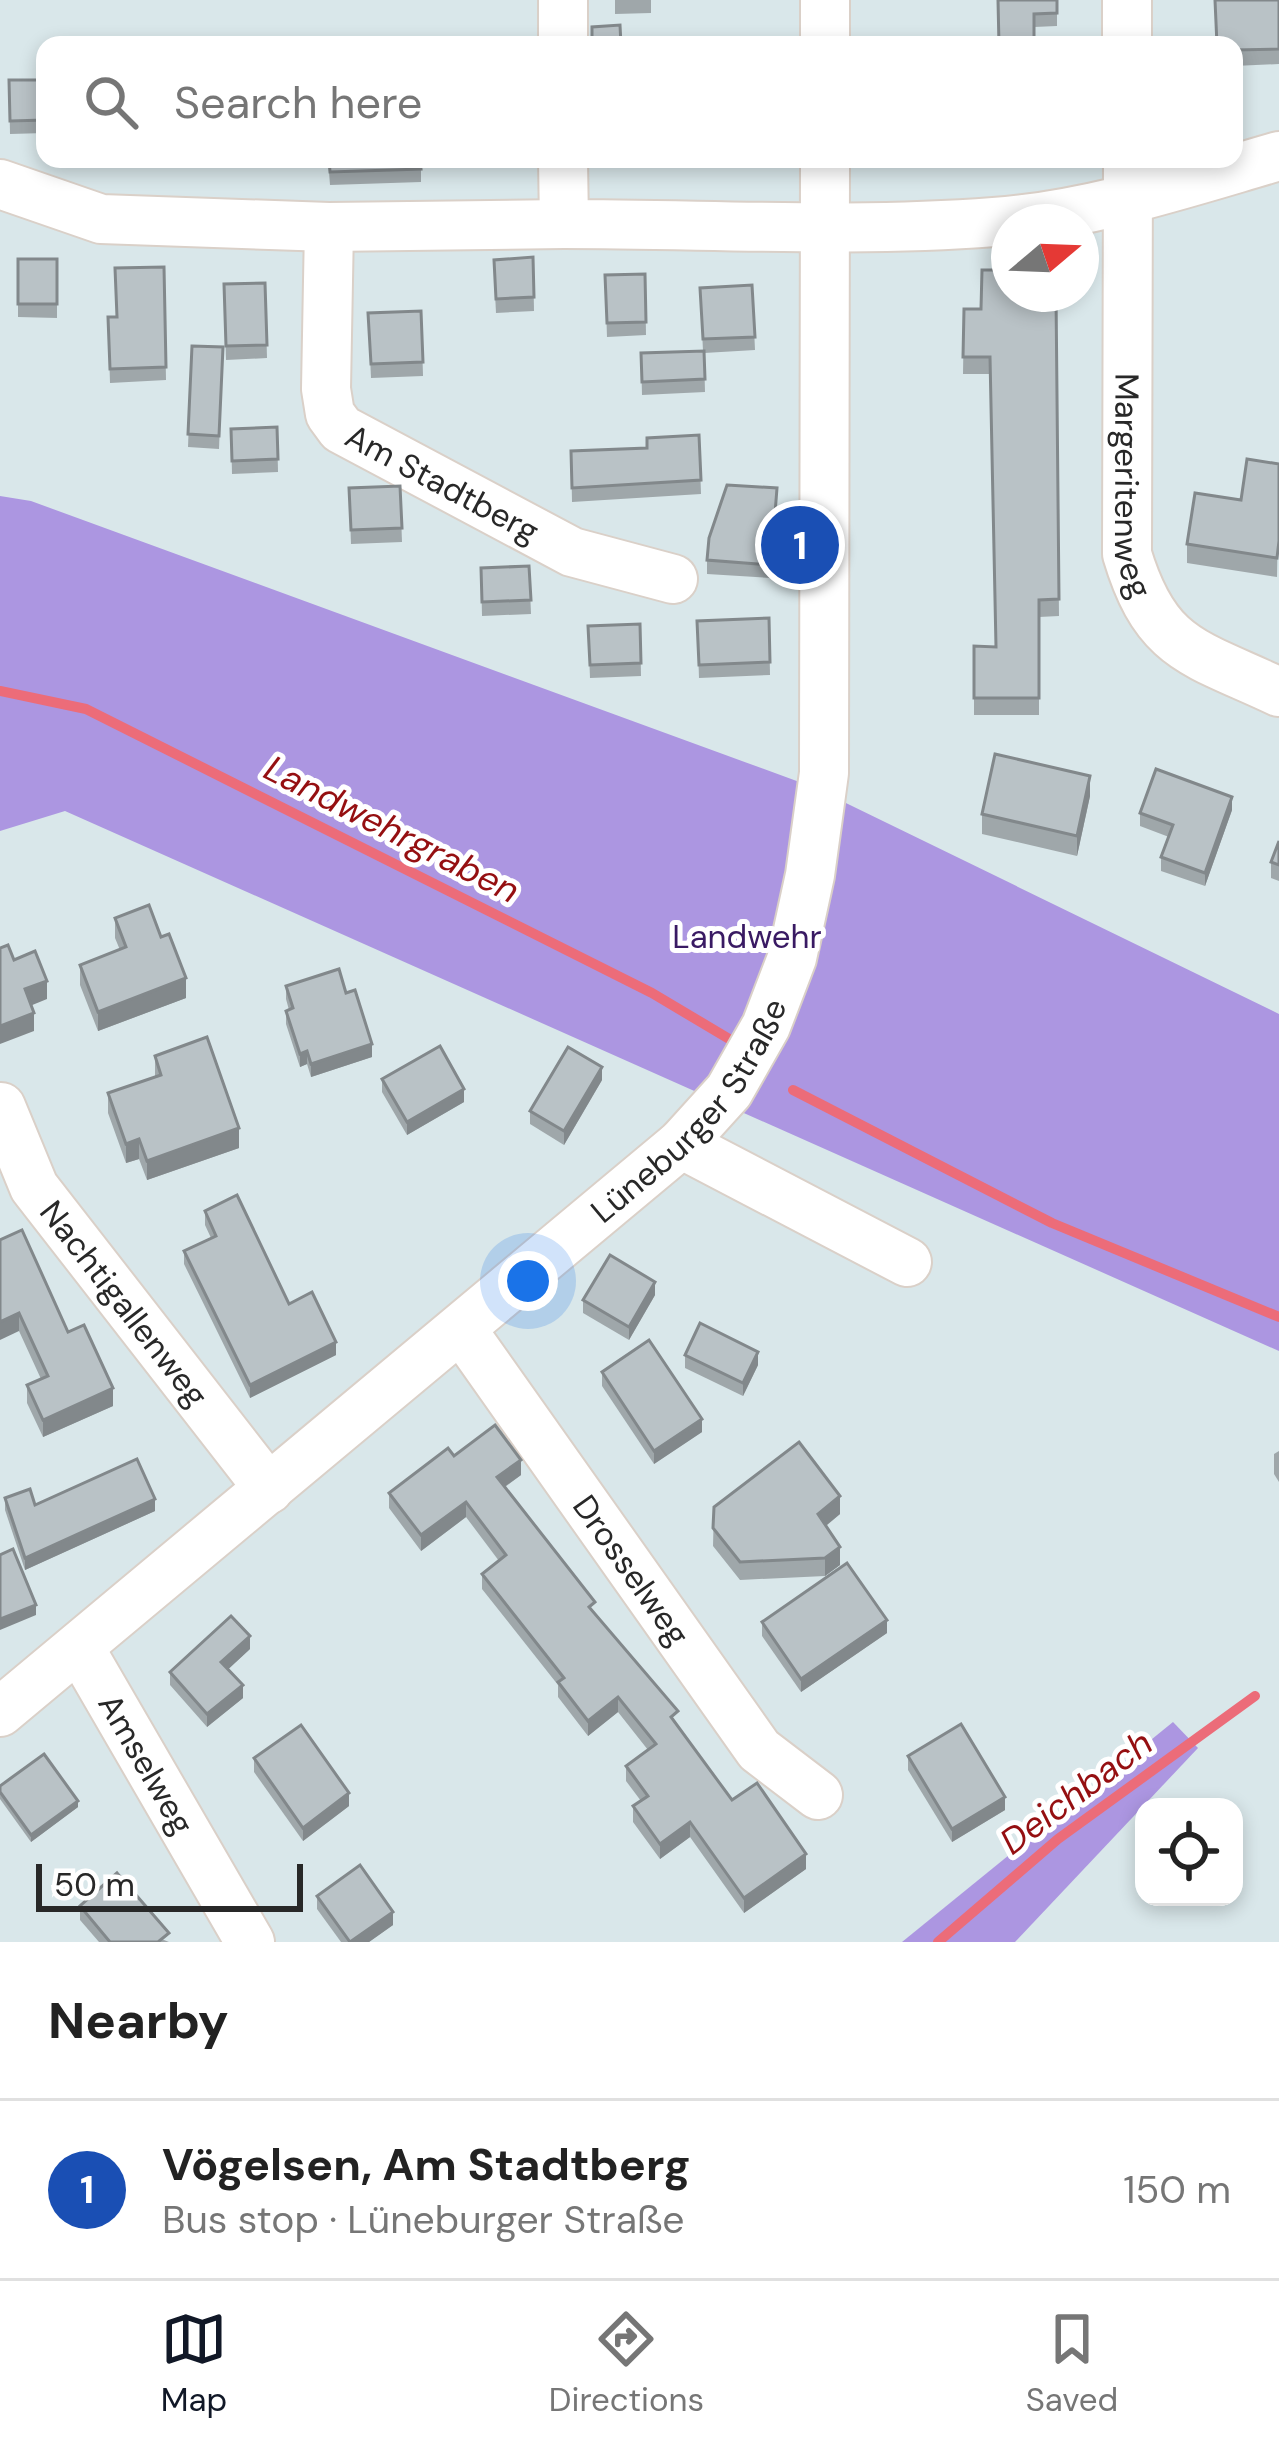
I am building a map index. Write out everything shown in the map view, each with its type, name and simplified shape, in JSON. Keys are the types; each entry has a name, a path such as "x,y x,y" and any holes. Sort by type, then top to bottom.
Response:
{"street":[{"path":"563,0 563,36"},
{"path":"825,0 825,36"},
{"path":"1126,0 1127,36"},
{"path":"1243,161 1279,156"},
{"path":"563,168 564,224"},
{"name":"Lüneburger Straße","path":"0,1712 681,1144 730,1091 766,1026 792,958 824,773 825,168"},
{"path":"0,184 100,219 329,227 993,222 1128,179 1200,168"},
{"name":"Margeritenweg","path":"1128,179 1127,554 1132,571 1142,603 1171,640 1279,692"},
{"name":"Am Stadtberg","path":"329,227 326,388 330,414 341,429 572,552 674,579"},
{"name":"Nachtigallenweg","path":"1,1107 34,1187 268,1489"},
{"path":"681,1144 907,1262"},
{"name":"Drosselweg","path":"462,1330 759,1750 818,1795"},
{"name":"Amselweg","path":"79,1647 250,1942"}],"green space":[{"name":"Landwehr","path":"0,496 31,501 813,787 1279,1014 1279,1351 65,811 0,831"},
{"path":"1173,1722 1198,1748 1151,1798 1135,1798 1135,1815 1015,1942 902,1942"}],"building":[{"path":"998,0 1057,0 1057,13 1034,14 1034,36 999,36"},
{"path":"1215,0 1279,0 1279,49 1243,50 1243,36 1217,36"},
{"path":"620,25 621,36 592,36 592,27"},
{"path":"9,80 36,80 36,120 10,121"},
{"path":"330,168 421,169 330,172"},
{"path":"533,257 534,297 496,299 494,260"},
{"path":"18,259 57,259 57,304 18,304"},
{"path":"164,267 166,367 110,369 108,317 117,317 115,268"},
{"path":"982,270 991,270 991,312 1056,312 1059,599 1039,600 1039,698 974,698 974,646 996,647 990,357 963,357 964,309 981,309"},
{"path":"645,274 646,322 607,323 605,275"},
{"path":"265,283 267,345 226,346 224,284"},
{"path":"752,285 755,337 703,339 700,288"},
{"path":"421,311 423,362 371,364 368,313"},
{"path":"192,346 223,347 219,436 188,434"},
{"path":"704,351 705,379 642,382 641,353"},
{"path":"277,427 278,459 232,461 231,429"},
{"path":"699,435 701,480 572,488 571,451 647,448 647,438"},
{"path":"1247,459 1279,464 1277,558 1187,544 1195,493 1241,500"},
{"path":"727,485 777,488 771,565 707,560 709,538"},
{"path":"400,486 402,528 351,530 349,488"},
{"path":"529,566 531,600 482,602 481,568"},
{"path":"769,618 770,662 699,665 697,621"},
{"path":"640,624 641,663 590,665 588,626"},
{"path":"995,754 1090,776 1077,836 982,814"},
{"path":"1156,769 1232,797 1205,873 1161,857 1173,825 1140,813"},
{"path":"1279,841 1279,865 1271,862"},
{"path":"149,905 161,937 169,934 186,978 98,1012 80,965 126,947 115,918"},
{"path":"8,945 14,960 35,951 47,981 25,989 34,1013 0,1026 0,948"},
{"path":"339,969 346,993 355,990 372,1044 311,1064 307,1051 300,1054 286,1011 293,1008 286,986"},
{"path":"207,1037 239,1128 147,1161 139,1139 126,1144 108,1093 161,1075 155,1056"},
{"path":"440,1046 464,1089 407,1122 382,1079"},
{"path":"568,1047 602,1067 564,1131 530,1111"},
{"path":"237,1195 289,1304 312,1292 336,1342 250,1385 184,1251 216,1236 205,1211"},
{"path":"22,1230 68,1332 84,1325 113,1388 43,1420 27,1385 48,1376 19,1313 0,1322 0,1240"},
{"path":"610,1255 655,1282 629,1327 583,1300"},
{"path":"700,1323 758,1352 743,1383 685,1355"},
{"path":"649,1340 702,1419 654,1451 602,1372"},
{"path":"495,1425 521,1460 497,1477 595,1602 589,1607 678,1711 671,1717 732,1800 757,1783 806,1854 744,1898 690,1822 660,1844 633,1806 648,1796 626,1766 656,1744 618,1697 588,1721 558,1682 564,1678 482,1574 506,1555 466,1502 421,1535 389,1493 448,1448 454,1456"},
{"path":"799,1442 840,1496 818,1514 840,1547 825,1558 740,1562 713,1528 714,1507"},
{"path":"137,1459 155,1499 25,1558 5,1498 30,1489 35,1505"},
{"path":"13,1549 36,1605 0,1619 0,1555"},
{"path":"847,1563 887,1620 801,1679 762,1622"},
{"path":"231,1616 250,1636 221,1662 243,1685 207,1714 170,1672"},
{"path":"961,1724 1005,1797 952,1829 908,1756"},
{"path":"301,1725 349,1793 303,1828 254,1758"},
{"path":"44,1754 78,1801 31,1835 0,1786"},
{"path":"360,1865 393,1912 350,1942 317,1896"},
{"path":"117,1873 169,1933 158,1942 110,1942 80,1906"}],"waterway":[{"name":"Landwehrgraben","path":"0,691 86,709 652,993 741,1046"},
{"name":"Landwehrgraben","path":"793,1090 1052,1223 1279,1317"},
{"name":"Deichbach","path":"938,1942 1058,1839 1255,1696"}],"place":[{"name":"Vögelsen, Am Stadtberg","path":"800,545"}]}
